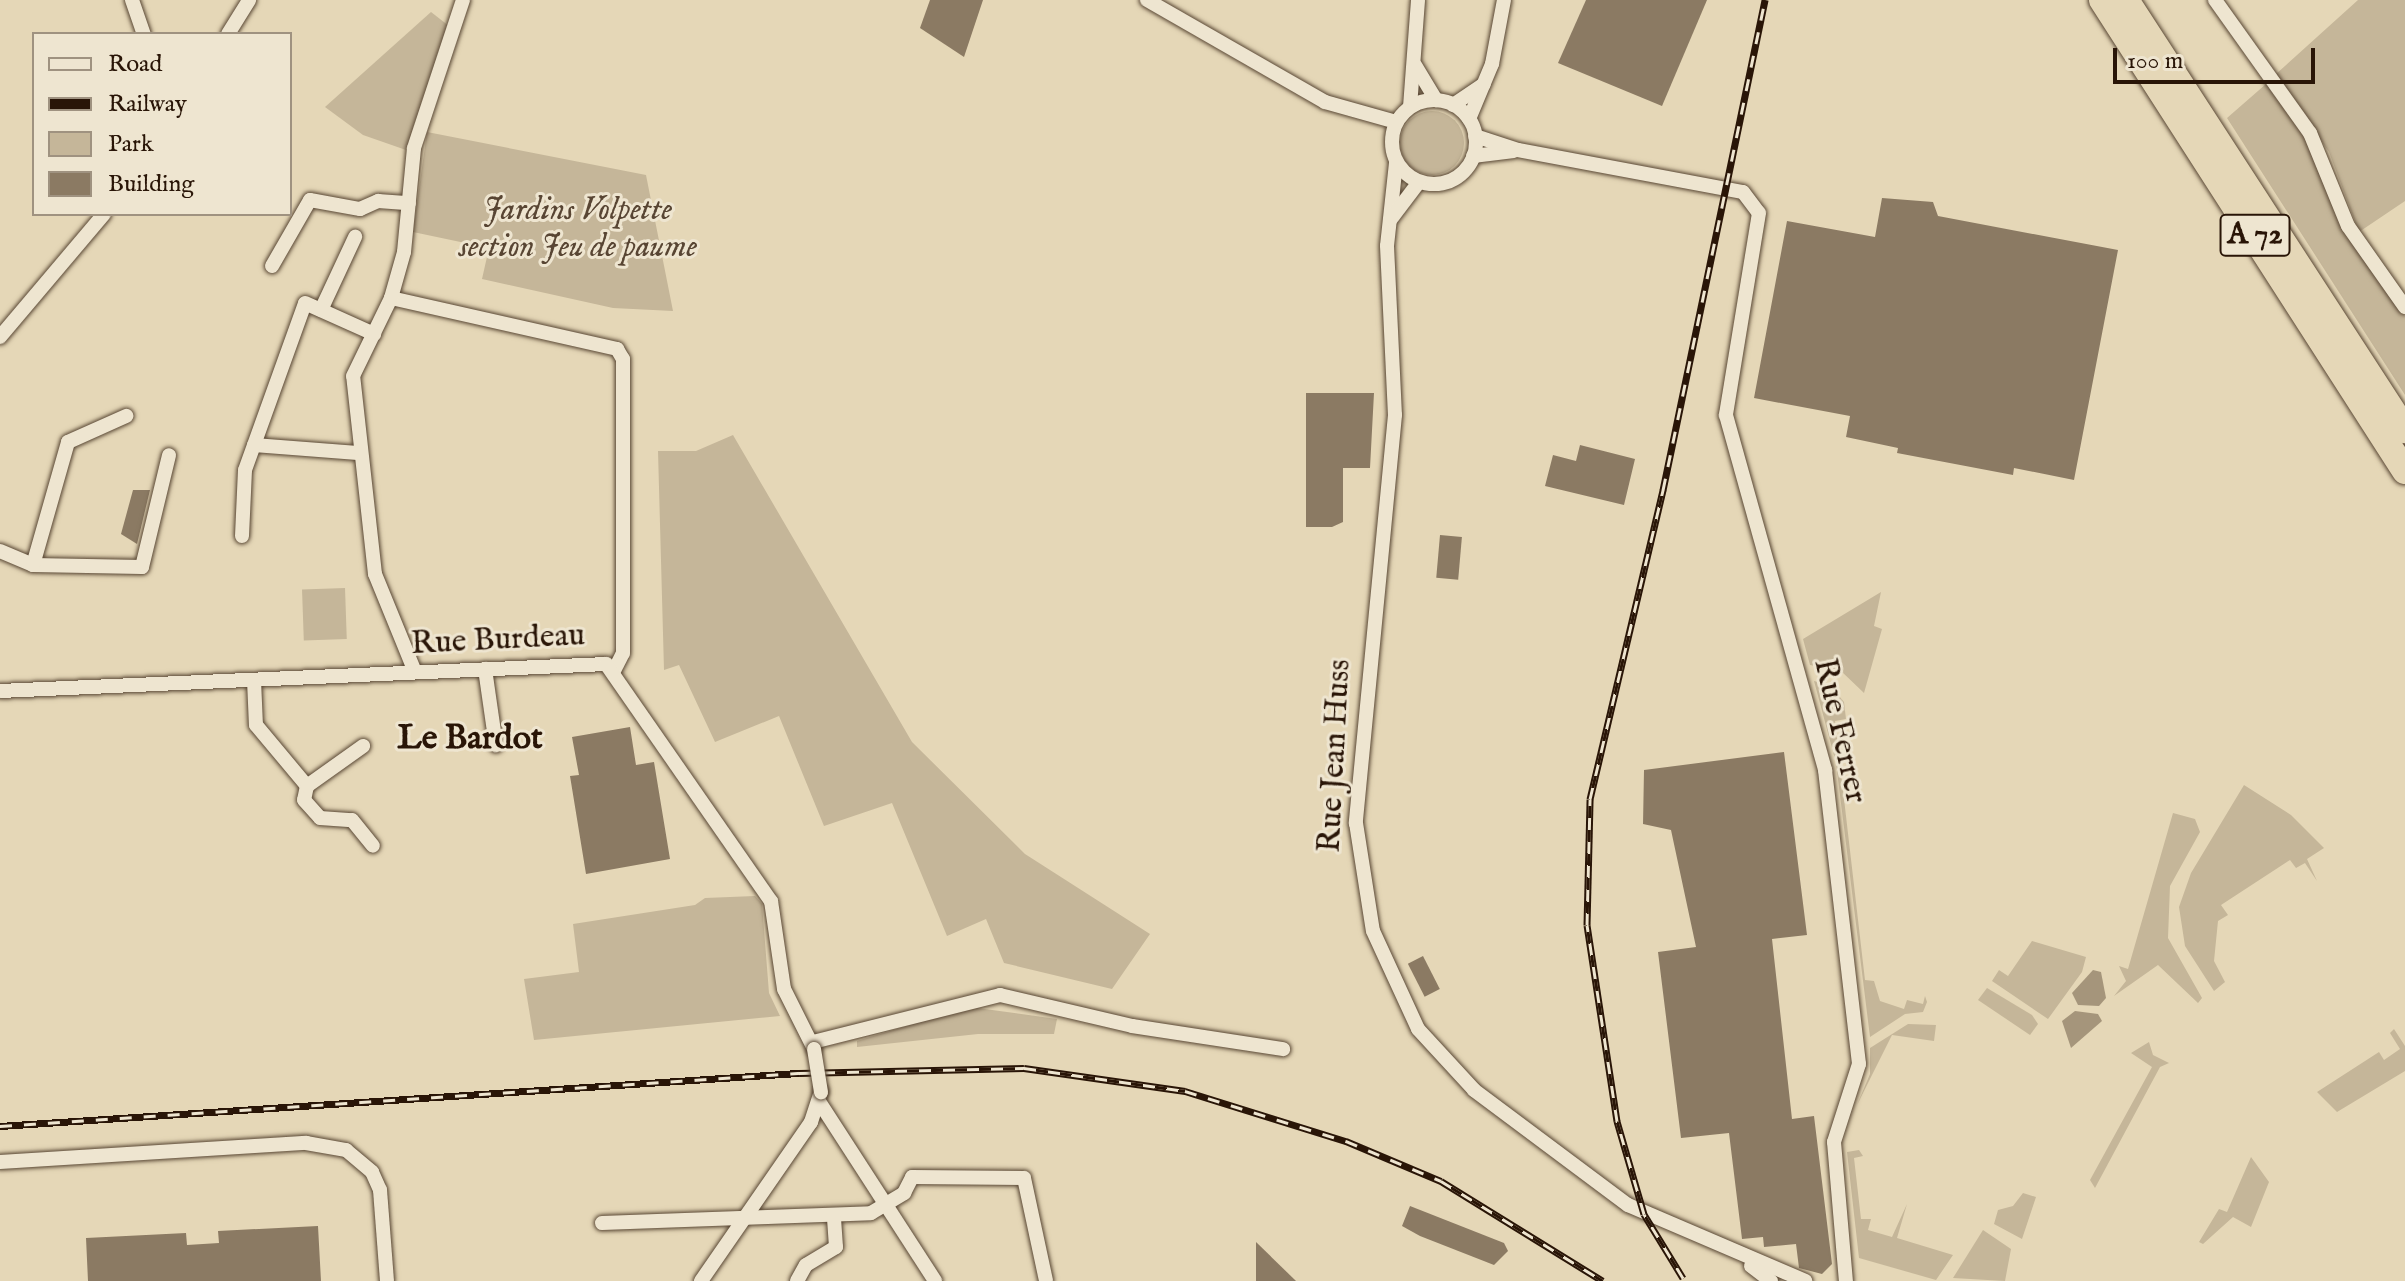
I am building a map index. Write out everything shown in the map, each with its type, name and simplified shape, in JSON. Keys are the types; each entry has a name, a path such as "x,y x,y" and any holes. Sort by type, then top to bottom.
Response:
{"highway":[{"name":"A 72","path":"2102,0 2405,471"},
{"name":"A 72","path":"2126,0 2405,430"}],"street":[{"path":"132,0 143,32"},
{"path":"229,32 249,0"},
{"path":"415,672 375,574 358,453 353,376 391,298 409,203 414,148 463,0"},
{"path":"1147,0 1325,102 1396,122"},
{"path":"1410,107 1418,0"},
{"path":"1469,119 1484,84 1504,0"},
{"path":"2215,0 2315,142 2348,226 2405,307"},
{"path":"1415,65 1436,100"},
{"path":"1453,105 1484,84"},
{"path":"1388,222 1419,182 1457,177 1473,156 1475,136 1469,119 1453,105 1436,100 1410,107 1396,122 1396,163 1419,182"},
{"path":"1475,136 1518,150"},
{"path":"1473,156 1518,150"},
{"name":"Rue Ferrer","path":"1518,150 1730,188 1752,201 1761,226 1726,415 1825,770 1859,1064 1834,1142 1846,1281"},
{"name":"Rue Jean Huss","path":"1396,163 1388,222 1395,415 1356,823 1373,931 1418,1029 1474,1090 1628,1205 1738,1257 1805,1281"},
{"path":"272,266 310,200 360,209 378,201 409,203"},
{"path":"0,337 102,216"},
{"path":"321,310 355,237"},
{"path":"391,298 617,349 623,359 623,653 614,671"},
{"path":"242,536 245,470 305,303 374,334"},
{"path":"33,565 68,442 126,416"},
{"path":"254,445 358,453"},
{"path":"0,551 33,565 142,567 169,455"},
{"name":"Rue Burdeau","path":"0,691 606,664 614,671 771,901 784,989 813,1046 821,1097 883,1202 935,1281"},
{"path":"485,669 496,745"},
{"path":"254,680 256,725 307,786"},
{"path":"363,746 307,786 304,800 320,818 352,820 373,846"},
{"path":"813,1046 1000,995 1132,1026 1283,1049"},
{"path":"701,1281 744,1221 821,1097"},
{"path":"0,1162 306,1143 346,1150 372,1172 380,1190 387,1281"},
{"path":"602,1223 744,1221 871,1213 883,1202 904,1193 912,1177 1024,1178 1046,1281"},
{"path":"797,1281 806,1265 836,1247 834,1215"},
{"name":"Rue Jean Huss","path":"1738,1257 1771,1281"}],"green space":[{"path":"2358,0 2405,0 2405,201 2359,232 2329,152 2275,75"},
{"path":"431,12 449,26 406,150 363,135 325,107"},
{"path":"2266,84 2305,136 2343,231 2405,316 2405,395 2227,118"},
{"path":"1426,111 1438,111 1455,120 1462,131 1462,155 1455,166 1438,175 1426,175 1414,170 1405,161 1400,149 1400,137 1405,125 1414,116"},
{"name":"Jardins Volpette section Jeu de paume","path":"427,132 646,175 673,311 613,308 482,279 489,248 413,232"},
{"path":"733,435 912,742 1025,854 1150,934 1112,989 1004,963 986,919 947,936 892,803 824,826 779,716 715,742 679,665 664,670 658,451 696,451"},
{"path":"345,588 347,639 304,640 302,590"},
{"path":"1881,592 1874,626 1882,629 1864,693 1840,670 1810,665 1803,639"},
{"path":"1814,681 1830,685 1844,702 1846,719 1835,721 1865,980 1874,981 1880,1001 1904,1009 1907,1000 1923,1004 1925,996 1927,1002 1923,1012 1905,1014 1870,1037 1836,763"},
{"path":"2244,785 2291,815 2324,848 2307,859 2317,881 2305,863 2296,868 2290,860 2221,905 2228,915 2218,921 2214,961 2225,982 2214,991 2185,946 2179,907 2191,873"},
{"path":"2173,813 2195,819 2200,832 2170,886 2168,938 2202,998 2198,1003 2158,965 2114,996 2126,981 2119,966 2128,969"},
{"path":"755,896 762,904 769,993 780,1016 534,1040 524,979 579,972 573,924 695,905 705,898"},
{"path":"2032,941 2086,957 2082,972 2048,1019 1992,981 1999,970 2008,976"},
{"path":"1987,988 2032,1015 2038,1024 2030,1035 1978,1000"},
{"path":"970,1007 1057,1019 1054,1034 978,1034 857,1047 857,1041"},
{"path":"1908,1024 1936,1025 1934,1041 1892,1035 1857,1105 1870,1074 1870,1048"},
{"path":"2394,1029 2405,1046 2405,1071 2337,1112 2317,1092 2379,1052 2384,1060 2400,1049 2390,1033"},
{"path":"2149,1042 2153,1055 2169,1063 2160,1067 2095,1188 2090,1180 2152,1067 2131,1053"},
{"path":"1859,1150 1863,1156 1854,1158 1861,1219 1871,1219 1868,1230 1892,1237 1907,1204 1897,1238 1953,1255 1936,1280 1859,1258 1847,1152"},
{"path":"2251,1157 2269,1182 2251,1227 2233,1217 2203,1244 2199,1242 2219,1209 2227,1212"},
{"path":"2023,1193 2036,1197 2022,1239 1994,1224 1998,1210 2013,1206"},
{"path":"1983,1230 2011,1249 2005,1281 1953,1278"}],"shaded area":[{"path":"2093,970 2101,972 2106,998 2099,1006 2078,1005 2072,993"},
{"path":"2075,1011 2098,1014 2102,1021 2071,1048 2062,1021"}],"building":[{"path":"930,0 983,0 964,57 920,28"},
{"path":"1586,0 1707,0 1662,106 1558,63"},
{"path":"1882,198 1933,202 1938,216 2118,250 2074,480 2014,468 2013,475 1897,453 1898,448 1846,437 1850,416 1754,398 1787,221 1875,237"},
{"path":"1306,393 1374,393 1370,468 1343,468 1343,522 1332,527 1306,527"},
{"path":"1580,445 1635,459 1624,505 1545,486 1553,455 1576,461"},
{"path":"133,490 150,490 137,544 121,534"},
{"path":"1440,535 1462,537 1458,580 1436,578"},
{"path":"630,727 636,765 654,762 670,859 586,874 570,776 579,775 572,737"},
{"path":"1784,752 1807,935 1772,939 1792,1119 1814,1116 1832,1264 1822,1274 1799,1268 1796,1244 1764,1247 1763,1237 1742,1239 1729,1133 1681,1138 1658,952 1696,947 1671,830 1643,824 1644,770"},
{"path":"1423,956 1440,989 1425,997 1408,964"},
{"path":"1410,1206 1504,1243 1508,1251 1494,1265 1420,1236 1402,1226"},
{"path":"318,1226 321,1281 88,1281 86,1238 186,1233 187,1245 219,1243 218,1231"},
{"path":"1256,1242 1296,1281 1256,1281"}],"railway":[{"path":"1683,1278 1644,1214 1617,1121 1587,925 1590,799 1663,490 1765,0"},
{"path":"0,1126 799,1073 1024,1068 1185,1091 1346,1141 1441,1181 1603,1281"}],"district":[{"name":"Le Bardot","path":"470,739"}]}
